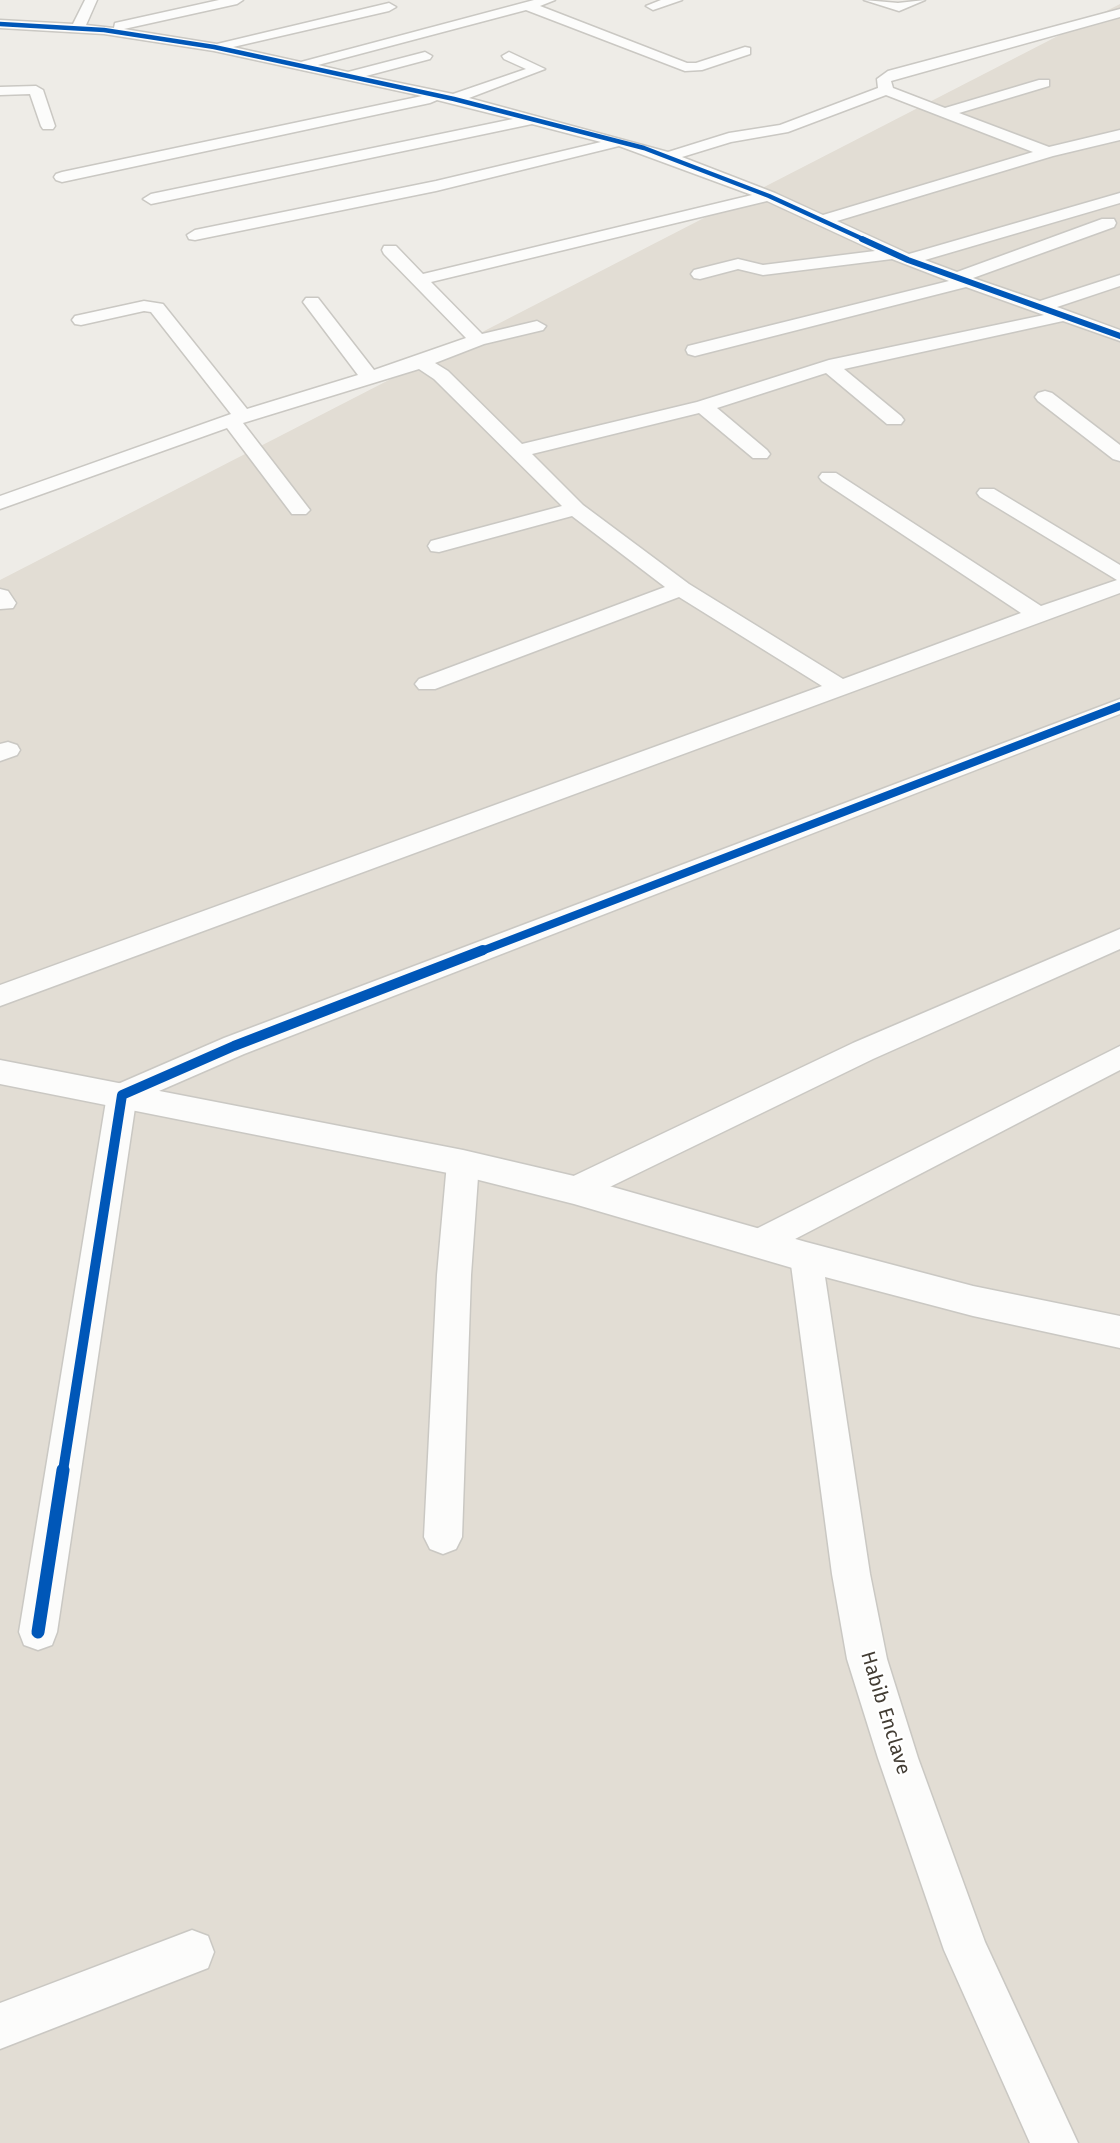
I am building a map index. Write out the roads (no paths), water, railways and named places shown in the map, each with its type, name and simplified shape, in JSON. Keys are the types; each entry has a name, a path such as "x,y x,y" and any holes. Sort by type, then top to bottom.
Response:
{"street":[{"path":"78,28 91,0"},
{"path":"104,30 237,0"},
{"path":"301,65 549,0"},
{"path":"653,6 676,0"},
{"path":"870,0 893,7 919,0"},
{"path":"528,6 685,67 697,67 745,51"},
{"path":"214,47 389,7"},
{"path":"886,90 884,79 887,76 1120,13"},
{"path":"0,24 104,30 214,47 448,98 621,141 670,156 769,196 900,257 1120,336"},
{"path":"350,76 425,56"},
{"path":"62,177 448,98 538,69 509,56"},
{"path":"946,112 1044,83"},
{"path":"0,91 36,90 48,126"},
{"path":"670,156 729,138 783,129 886,90 1048,152"},
{"path":"152,200 534,118"},
{"path":"824,220 1048,152 1120,135"},
{"path":"195,235 436,186 621,141"},
{"path":"419,280 769,196"},
{"path":"700,274 738,264 768,269 900,257 1120,198"},
{"path":"695,350 960,280 1108,223"},
{"path":"390,250 478,340"},
{"path":"1038,308 1120,280"},
{"path":"312,302 369,377"},
{"path":"81,320 144,306 157,308 237,418 299,510"},
{"path":"519,451 703,406 829,366 1063,316"},
{"path":"0,503 237,418 421,362 478,340 537,326"},
{"path":"421,362 441,375 576,509 681,589 841,688"},
{"path":"829,366 894,420"},
{"path":"1045,397 1120,455"},
{"path":"703,406 760,454"},
{"path":"829,477 1037,613"},
{"path":"987,493 1120,574"},
{"path":"439,546 576,509"},
{"path":"0,996 295,884 841,688 1037,613 1120,586"},
{"path":"427,684 681,589"},
{"path":"122,1095 245,1042 1120,706"},
{"path":"574,1190 863,1051 1120,938"},
{"path":"760,1242 1120,1058"},
{"path":"0,1072 464,1163 574,1190 806,1257 973,1301 1120,1332"},
{"path":"38,1632 122,1095"},
{"path":"444,1537 454,1275 464,1163"},
{"name":"Habib Enclave","path":"806,1257 851,1574 867,1659 898,1758 966,1950 1053,2143"},
{"path":"0,2026 192,1952"}]}
